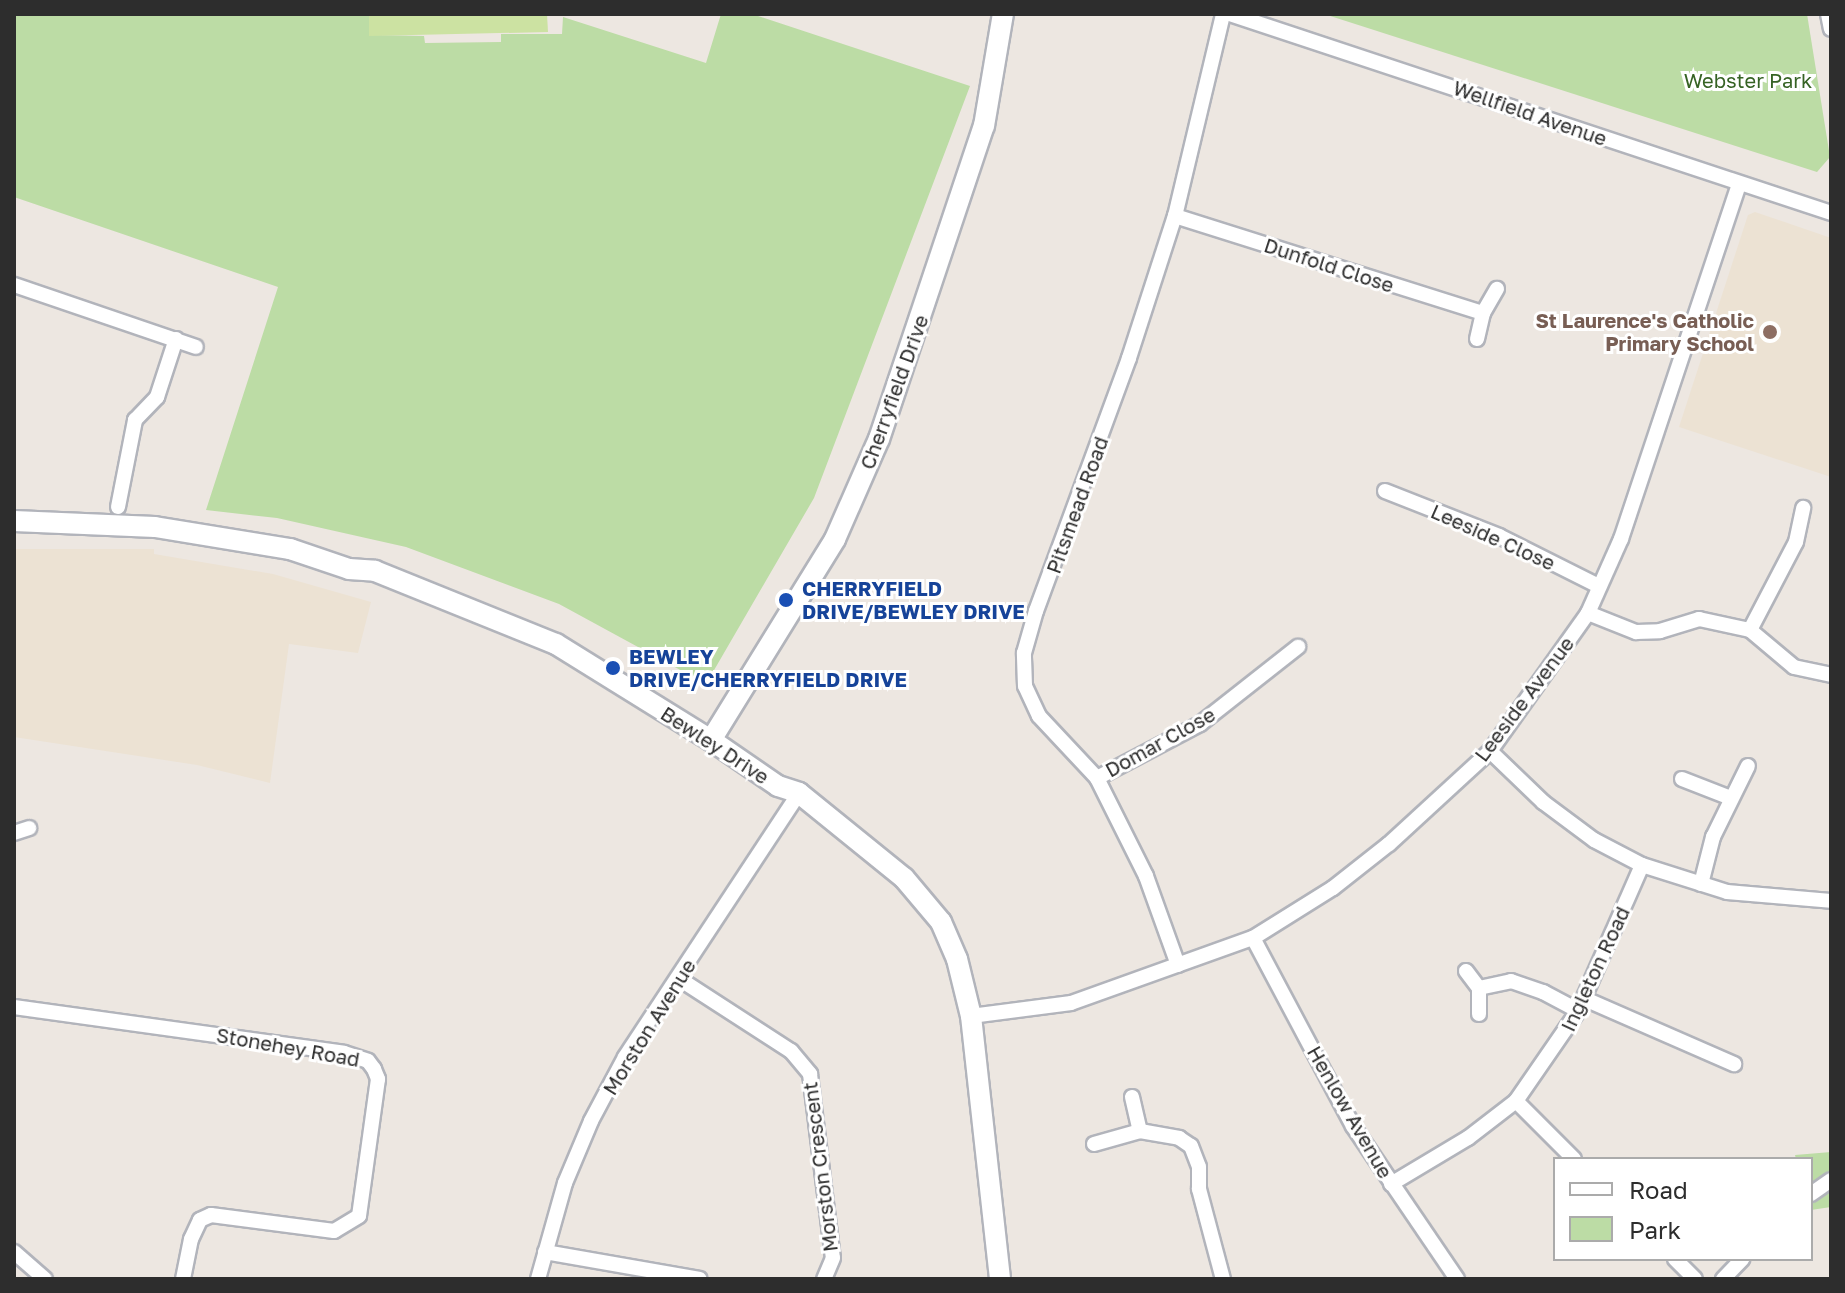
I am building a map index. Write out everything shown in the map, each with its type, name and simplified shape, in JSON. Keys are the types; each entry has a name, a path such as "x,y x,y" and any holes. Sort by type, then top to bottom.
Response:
{"street":[{"name":"Cherryfield Drive","path":"711,740 835,539 879,439 984,126 1003,14"},
{"name":"Pitsmead Road","path":"1178,965 1146,876 1097,778 1039,716 1025,686 1024,653 1129,358 1175,216 1223,14"},
{"name":"Wellfield Avenue","path":"1230,14 1831,213"},
{"path":"1828,14 1831,29"},
{"name":"Leeside Avenue","path":"971,1016 1071,1003 1253,938 1333,888 1378,853 1439,801 1490,751 1588,613 1621,539 1656,442 1739,184"},
{"name":"Dunfold Close","path":"1175,216 1483,313"},
{"path":"14,285 196,347"},
{"path":"1477,339 1483,313 1497,289"},
{"path":"118,507 135,420 157,397 176,339"},
{"name":"Leeside Close","path":"1385,491 1499,536 1599,586"},
{"path":"1750,630 1796,542 1803,508"},
{"name":"Bewley Drive","path":"14,521 155,527 290,549 349,569 375,571 556,644 711,740 778,786 799,793 883,859 941,922 957,959 971,1016 1000,1279"},
{"path":"1588,613 1636,632 1660,631 1699,619 1750,630 1794,667 1831,675"},
{"name":"Domar Close","path":"1097,778 1200,724 1298,647"},
{"path":"1490,751 1543,802 1594,840 1642,865 1754,897 1831,901"},
{"path":"1701,884 1713,837 1748,766"},
{"path":"1682,779 1731,798"},
{"name":"Morston Avenue","path":"538,1279 565,1183 591,1121 625,1057 799,793"},
{"name":"Ingleton Road","path":"1391,1184 1468,1138 1516,1101 1581,1005 1642,865"},
{"name":"Henlow Avenue","path":"1253,938 1353,1126 1453,1278"},
{"path":"1466,971 1479,988 1479,1014"},
{"name":"Morston Crescent","path":"678,978 791,1051 810,1074 833,1258 824,1279"},
{"path":"1479,988 1511,981 1734,1064"},
{"name":"Stonehey Road","path":"14,1007 357,1056 374,1069 378,1079 359,1216 334,1231 211,1215 200,1220 191,1239 183,1279"},
{"path":"1132,1097 1140,1131"},
{"path":"1516,1101 1572,1157"},
{"path":"1094,1144 1140,1131 1179,1138 1191,1146 1199,1167 1199,1189 1223,1279"},
{"path":"1813,1193 1831,1180"},
{"path":"14,1252 45,1279"},
{"path":"545,1252 700,1279"},
{"path":"1677,1261 1695,1279"},
{"path":"1723,1279 1740,1261"}],"shaded area":[{"name":"St Laurence's Catholic Primary School","path":"1755,212 1831,238 1831,477 1679,427 1748,215"},
{"path":"14,549 154,549 154,554 273,574 371,602 358,653 289,644 270,783 197,765 14,737"}],"green space":[{"path":"14,14 372,14 373,35 424,36 425,43 501,42 501,34 562,34 563,17 706,63 721,14 752,14 970,86 814,498 706,684 559,604 406,547 277,518 206,510 278,287 14,197"},
{"path":"369,14 547,14 548,32 369,36"},
{"name":"Webster Park","path":"1324,14 1807,14 1830,157 1817,172"},
{"path":"1831,1152 1831,1207 1813,1210 1813,1157 1795,1155"}],"place":[{"name":"St Laurence's Catholic Primary School","path":"1770,332"},
{"name":"CHERRYFIELD DRIVE/BEWLEY DRIVE","path":"786,600"},
{"name":"BEWLEY DRIVE/CHERRYFIELD DRIVE","path":"613,668"}]}
